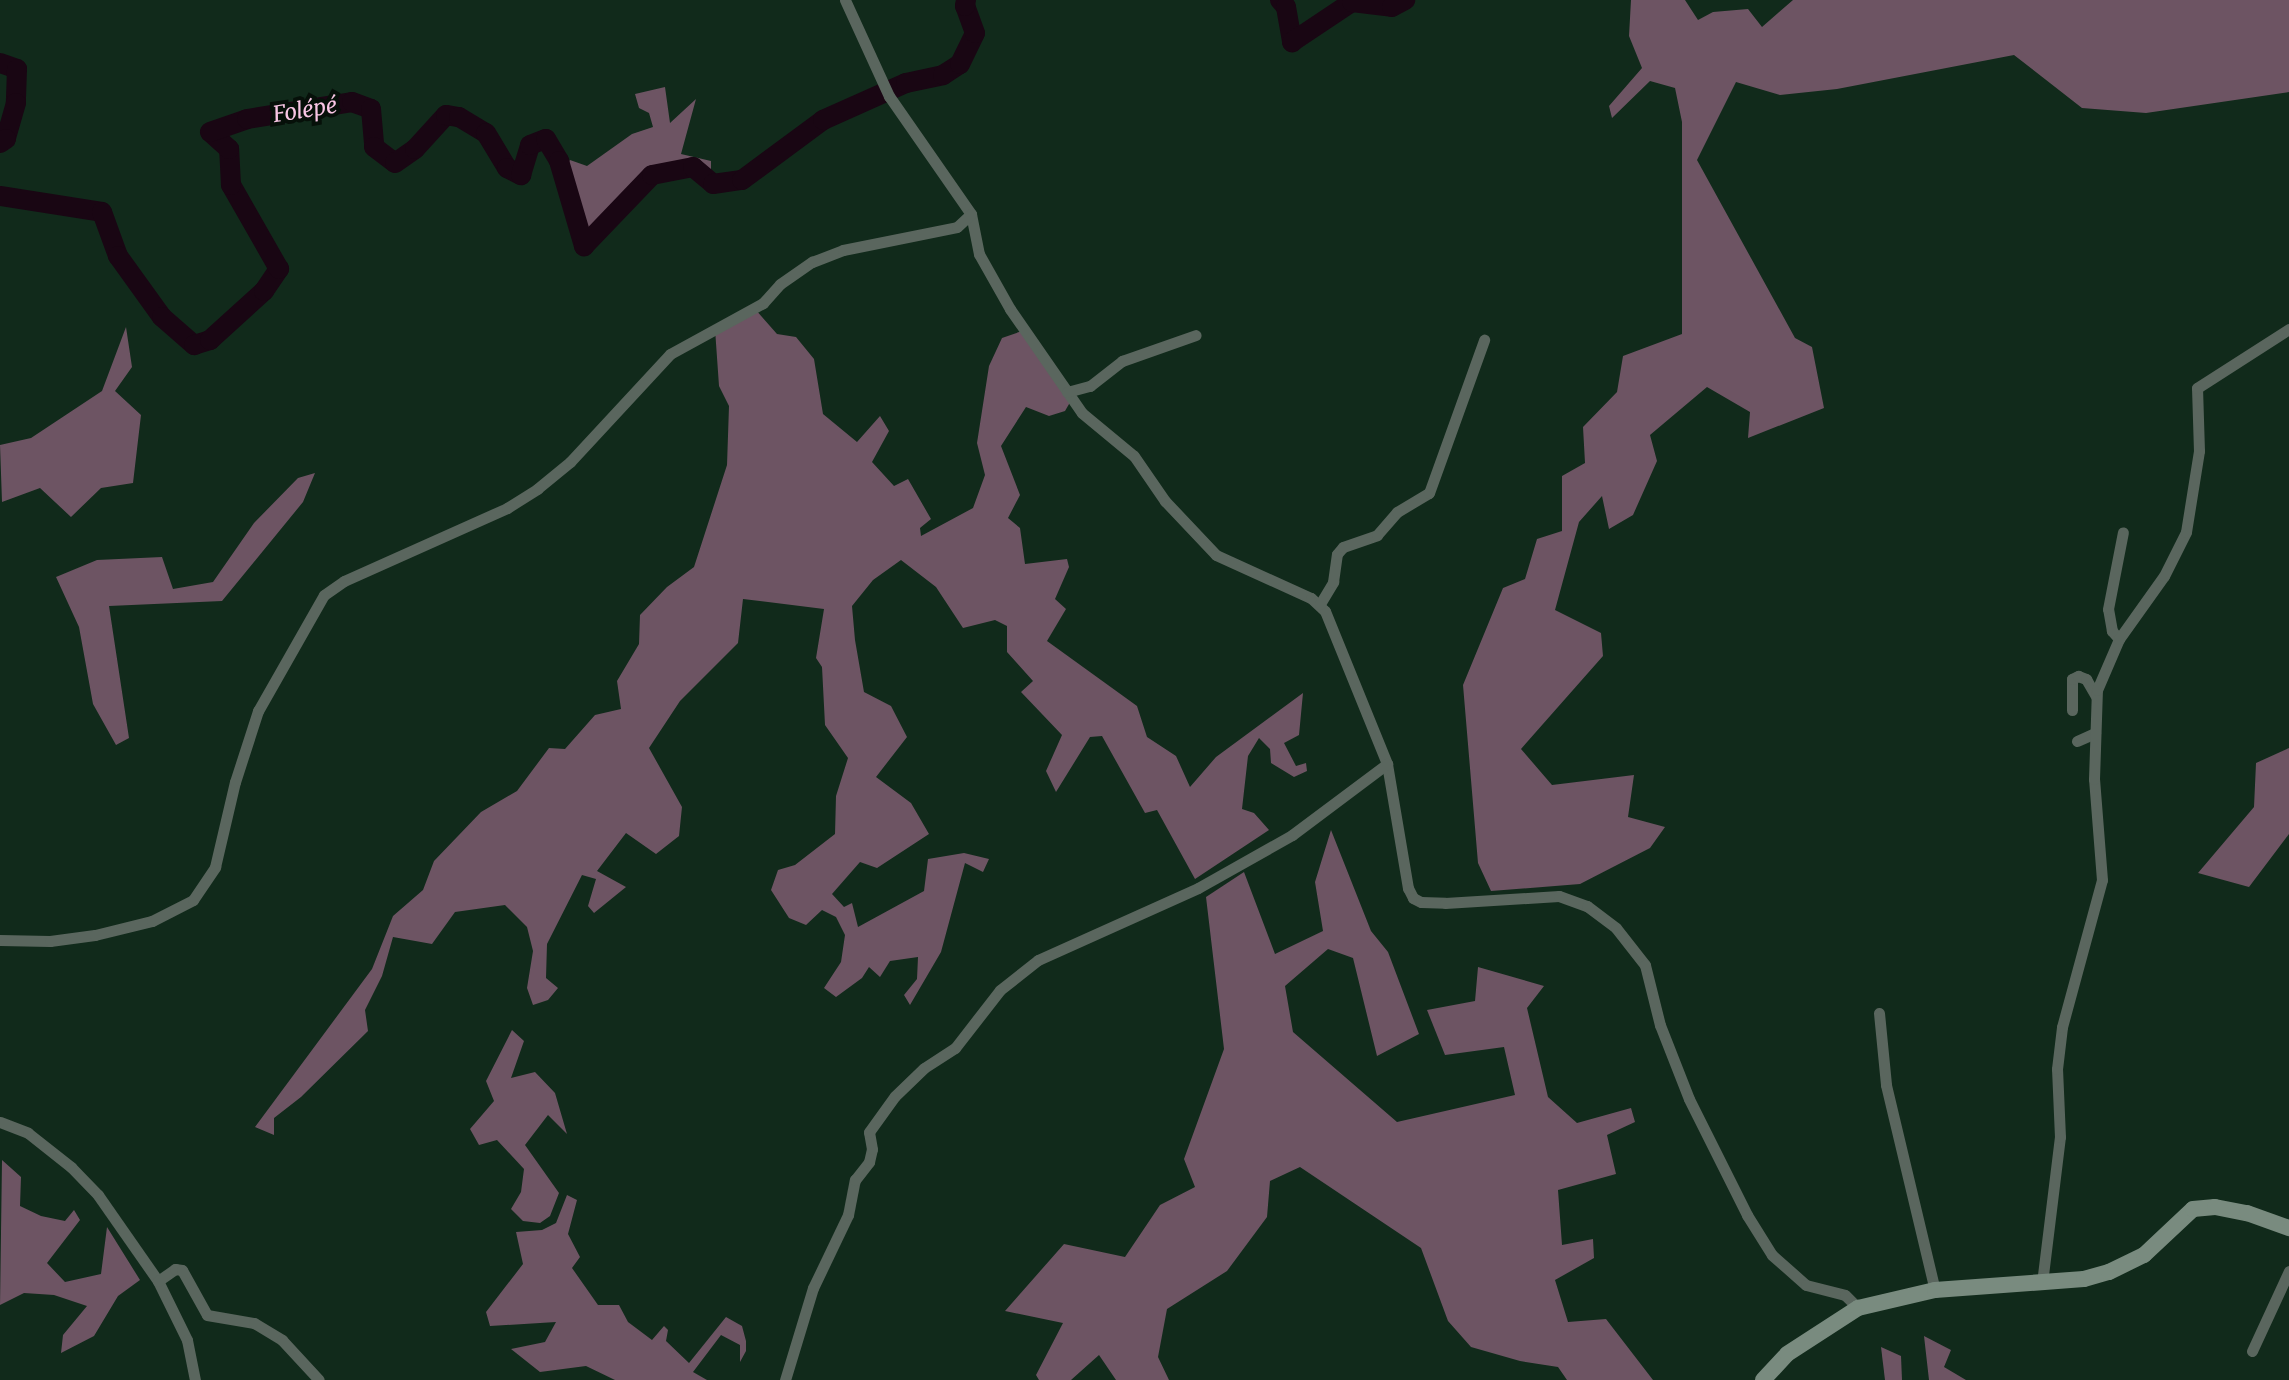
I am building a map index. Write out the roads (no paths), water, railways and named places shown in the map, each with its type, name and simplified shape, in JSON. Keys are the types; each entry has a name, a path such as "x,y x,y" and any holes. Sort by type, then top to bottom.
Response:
{"street":[{"path":"845,0 886,90 971,214 979,254 1010,309 1067,392 1096,426 1134,456 1165,501 1216,555 1320,604 1334,627 1387,764 1408,888 1413,898 1421,902 1445,903 1559,896 1587,906 1616,928 1645,965 1660,1025 1689,1099 1747,1215 1772,1255 1797,1280 1845,1295 1858,1308"},
{"path":"0,940 50,941 95,935 152,921 193,900 215,867 235,782 258,711 324,595 356,575 507,508 537,489 570,462 670,354 763,303 780,284 812,262 843,250 957,227 971,214"},
{"path":"2042,1283 2060,1137 2057,1069 2062,1027 2102,880 2094,779 2096,696 2102,673 2119,639 2164,576 2186,532 2199,451 2197,388 2202,381 2289,329"},
{"path":"1067,392 1090,386 1122,361 1142,352 1196,335"},
{"path":"1320,604 1333,582 1337,554 1343,547 1377,535 1397,512 1429,493 1484,340"},
{"path":"2119,639 2112,631 2108,609 2119,567 2123,532"},
{"path":"2072,710 2072,679 2078,676 2086,679 2096,696"},
{"path":"2077,741 2095,733"},
{"path":"785,1380 813,1288 848,1215 855,1180 869,1162 872,1149 869,1132 895,1096 924,1068 955,1048 1000,990 1038,960 1198,888 1239,865 1292,835 1387,764"},
{"path":"1879,1013 1886,1085 1935,1290"},
{"path":"0,1122 28,1133 71,1167 98,1195 158,1281 187,1340 195,1380"},
{"path":"1763,1380 1787,1354 1858,1308 1935,1290 2084,1279 2128,1265 2144,1255 2193,1209 2215,1207 2247,1213 2289,1228"},
{"path":"158,1281 175,1269 182,1270 207,1315 254,1323 282,1340 319,1380"},
{"path":"2252,1351 2289,1271"}],"waterway":[{"name":"Folépé","path":"0,196 102,212 118,256 162,317 194,345 210,340 264,291 279,269 231,185 229,149 210,132 247,119 352,102 371,109 374,147 395,163 415,149 446,115 459,117 486,133 507,168 521,175 530,145 546,139 559,161 584,246 652,175 693,167 713,184 742,180 823,120 906,83 943,75 960,64 975,33 965,6 966,0"},
{"name":"Folépé","path":"1280,0 1286,7 1292,42 1352,2 1392,7 1405,0"},
{"name":"Folépé","path":"0,63 17,69 16,103 6,139 0,143"}]}
